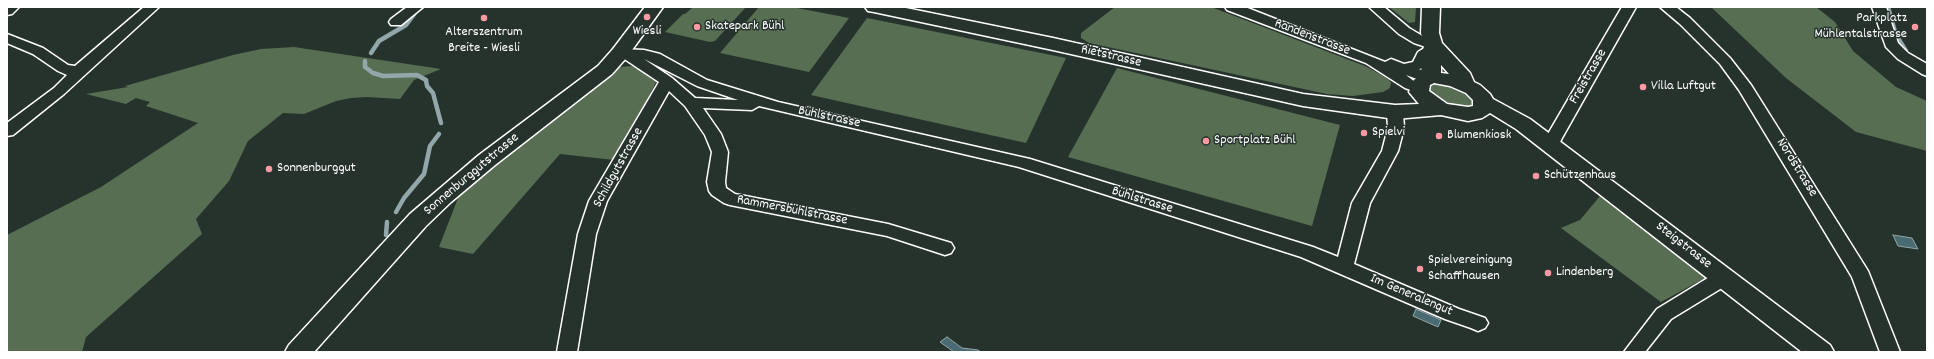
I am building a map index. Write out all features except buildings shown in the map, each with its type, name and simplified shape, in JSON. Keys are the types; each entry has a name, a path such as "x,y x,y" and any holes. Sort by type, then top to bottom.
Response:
{"street":[{"path":"7,11 12,7"},
{"path":"7,131 67,83 79,70 152,7"},
{"path":"396,22 416,7"},
{"name":"Sonnenburggutstrasse","path":"298,352 418,220 443,197 487,160 587,85 624,54 654,7"},
{"name":"Rietstrasse","path":"874,7 980,28 1304,100 1395,112 1441,109"},
{"name":"Randenstrasse","path":"1232,7 1371,60 1407,69 1424,84"},
{"path":"1376,7 1404,31 1433,48 1463,77 1464,85"},
{"path":"1424,84 1443,78 1464,85 1480,95 1479,108 1459,113 1441,109 1427,100 1424,84 1433,48 1430,33 1431,7"},
{"name":"Freistrasse","path":"1544,141 1554,138 1629,7"},
{"name":"Nordstrasse","path":"1667,7 1685,21 1725,61 1746,88 1861,276 1890,352"},
{"path":"1879,7 1891,44 1903,56 1927,72"},
{"path":"7,38 38,51 63,68 70,71 79,70"},
{"path":"1407,69 1408,67 1421,63 1423,55 1433,48"},
{"path":"624,54 667,81"},
{"name":"Bühlstrasse","path":"624,54 644,54 655,57 702,83 775,106 994,155 1307,252 1344,268"},
{"name":"Randenstrasse","path":"1371,60 1389,70 1410,85 1424,84"},
{"name":"Rammersbühlstrasse","path":"667,81 691,103 713,134 720,152 716,182 718,191 730,199 888,230 946,248"},
{"name":"Schildgutstrasse","path":"567,352 587,234 598,201 667,81"},
{"name":"Rietstrasse","path":"1347,106 1403,99 1424,84"},
{"name":"Bühlstrasse","path":"691,103 775,106"},
{"name":"Steigstrasse","path":"1479,108 1544,141 1821,352"},
{"path":"1344,268 1361,203 1390,151 1396,128 1395,112"},
{"name":"Im Generalengut","path":"1344,268 1452,314 1478,323"},
{"path":"1634,352 1664,314 1723,278"}],"green space":[{"path":"693,7 746,7 715,41 710,42 665,32 683,14"},
{"path":"759,7 792,7 849,18 809,72 720,53"},
{"path":"1115,7 1211,7 1365,66 1391,82 1390,88 1383,92 1353,96 1327,94 1089,43 1081,38 1081,33"},
{"path":"1389,7 1416,7 1415,22 1409,23"},
{"path":"1711,7 1816,7 1835,22 1853,51 1896,87 1927,101 1927,151 1856,132 1786,78"},
{"path":"867,18 1066,58 1026,143 811,95"},
{"path":"294,47 441,69 414,80 400,99 367,97 351,98 336,101 304,114 283,113 248,141 229,181 196,219 202,234 86,337 82,352 7,352 7,235 101,187 198,123 146,106 150,102 136,98 126,104 86,94 128,87 125,86 233,55 261,49"},
{"path":"634,66 656,82 631,133 614,160 560,154 473,254 439,247 460,193 509,152 604,81 619,67"},
{"name":"Sportplatz Bühl","path":"1117,68 1340,125 1312,226 1068,157"},
{"path":"1439,82 1459,87 1476,100 1473,108 1458,109 1432,99 1427,88 1432,83"},
{"path":"1600,196 1705,278 1661,302 1561,228 1580,220"}],"water":[{"path":"1893,235 1912,238 1918,249 1898,246"},
{"path":"1416,309 1441,320 1438,327 1413,316"},
{"path":"947,337 962,348 978,350 981,352 954,352 940,342"}],"waterway":[{"path":"371,53 379,41 406,25 418,9 422,7"},
{"path":"1888,7 1896,35 1906,51"},
{"path":"365,61 365,67 373,73 383,76 417,75 426,80 427,86 433,93 441,123"},
{"path":"396,212 404,198 424,174 430,146 439,134"},
{"path":"386,235 387,222"}],"place":[{"name":"Wiesli","path":"647,17"},
{"name":"Alterszentrum Breite - Wiesli","path":"484,18"},
{"name":"Skatepark Bühl","path":"697,27"},
{"name":"Parkplatz Mühlentalstrasse","path":"1915,27"},
{"name":"Villa Luftgut","path":"1643,87"},
{"name":"Spielvi","path":"1364,133"},
{"name":"Blumenkiosk","path":"1439,136"},
{"name":"Sportplatz Bühl","path":"1206,141"},
{"name":"Sonnenburggut","path":"269,169"},
{"name":"Schützenhaus","path":"1536,176"},
{"name":"Spielvereinigung Schaffhausen","path":"1420,269"},
{"name":"Lindenberg","path":"1548,273"}]}
